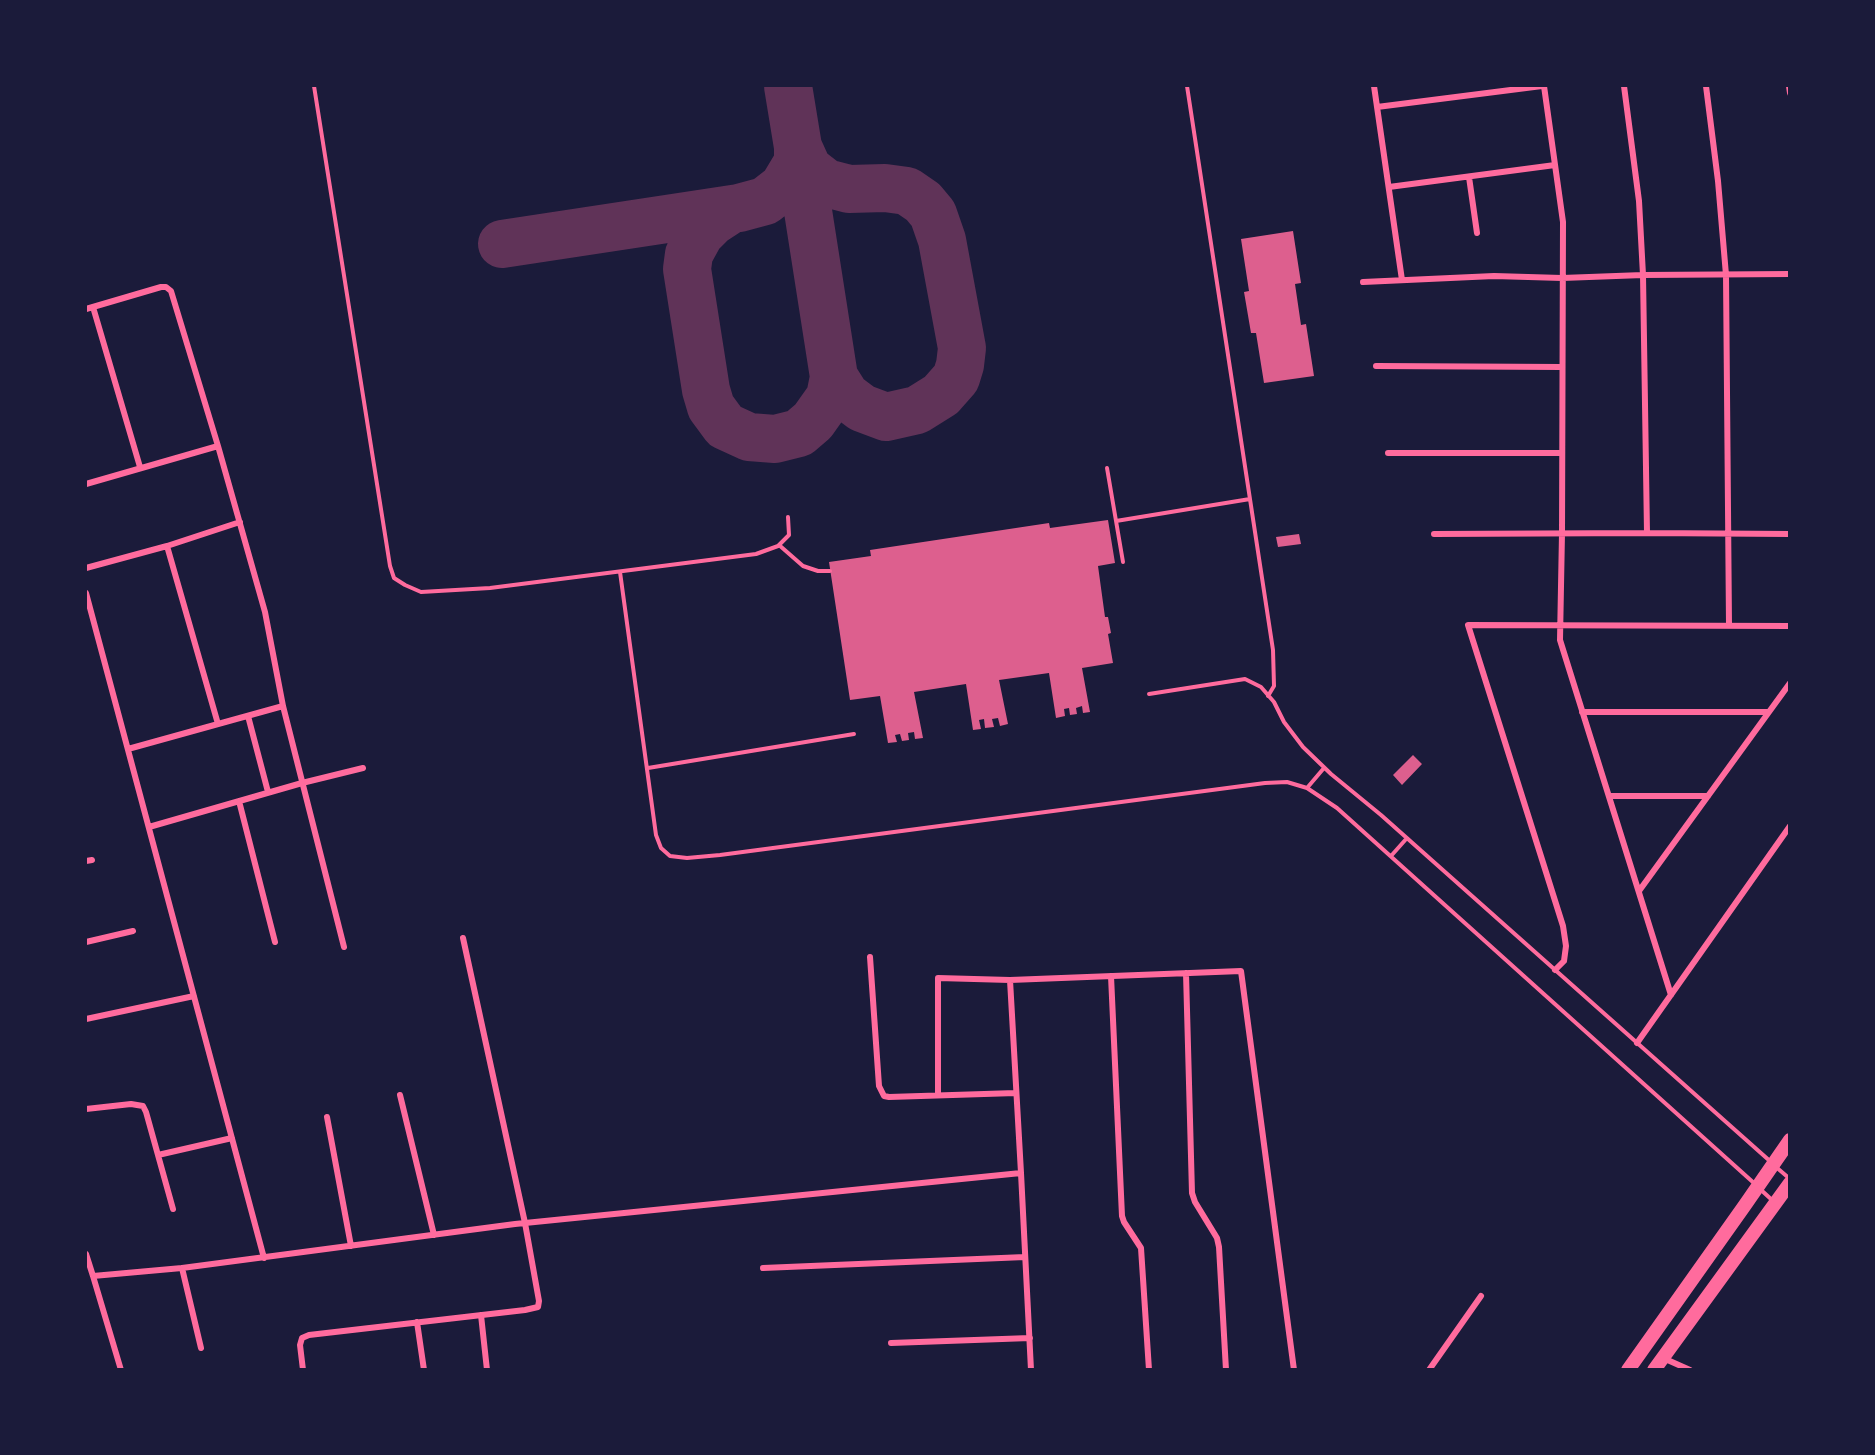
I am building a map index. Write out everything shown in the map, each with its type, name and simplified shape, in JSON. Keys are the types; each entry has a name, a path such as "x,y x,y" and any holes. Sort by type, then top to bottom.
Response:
{"highway":[{"path":"1628,1370 1790,1140"},
{"path":"1658,1364 1790,1181"}],"street":[{"path":"1374,86 1402,280"},
{"path":"1377,107 1543,86 1563,222 1560,640 1671,995"},
{"path":"1624,86 1639,201 1643,275 1647,533"},
{"path":"1706,86 1718,181 1726,275 1729,625"},
{"path":"1789,86 1790,93"},
{"path":"1389,187 1555,165"},
{"path":"1469,177 1477,234"},
{"path":"1363,282 1494,276 1562,278 1790,274"},
{"path":"86,309 161,287 166,287 171,291 265,612 282,706 344,947"},
{"path":"93,307 140,467"},
{"path":"1376,366 1562,367"},
{"path":"86,484 218,446"},
{"path":"1388,453 1562,453"},
{"path":"86,568 167,546 240,522"},
{"path":"1434,534 1790,534"},
{"path":"167,546 218,724"},
{"path":"86,592 88,615 128,749 264,1258"},
{"path":"1555,970 1564,961 1566,946 1563,926 1468,625 1790,626"},
{"path":"1639,891 1790,683"},
{"path":"128,749 282,706"},
{"path":"1582,712 1768,712"},
{"path":"248,716 268,792"},
{"path":"149,827 268,792 363,768"},
{"path":"1609,796 1708,796"},
{"path":"239,801 275,942"},
{"path":"1637,1043 1790,826"},
{"path":"86,942 133,931"},
{"path":"303,1370 300,1345 302,1338 309,1335 525,1310 538,1306 525,1223 463,938"},
{"path":"870,957 879,1086 884,1096 1016,1093"},
{"path":"938,1095 938,978 1010,980 1241,971 1294,1370"},
{"path":"1186,973 1192,1193 1217,1238 1219,1247 1226,1370"},
{"path":"1111,976 1122,1216 1142,1255 1149,1370"},
{"path":"1010,980 1031,1370"},
{"path":"86,1019 194,996"},
{"path":"400,1095 434,1235"},
{"path":"86,1109 131,1104 142,1106 146,1112 173,1209"},
{"path":"327,1116 351,1246"},
{"path":"158,1155 232,1138"},
{"path":"93,1276 264,1258 525,1223 1021,1173"},
{"path":"86,1254 121,1370"},
{"path":"763,1268 1025,1257"},
{"path":"182,1268 201,1348"},
{"path":"1429,1370 1481,1296"},
{"path":"481,1315 488,1370"},
{"path":"417,1322 424,1370"},
{"path":"891,1343 1030,1338"},
{"path":"1658,1364 1690,1370"}],"lane":[{"path":"314,86 390,566 394,578 421,592 490,588 756,554 779,545 789,535 788,517"},
{"path":"1187,86 1273,650 1274,686 1268,696"},
{"path":"1107,468 1123,562"},
{"path":"1116,521 1250,499"},
{"path":"779,545 803,566 818,571 830,571"},
{"path":"620,572 656,835 661,848 670,856 687,858 1264,783 1287,782 1307,788 1337,808 1775,1203"},
{"path":"1149,694 1245,679 1261,687 1274,702 1284,722 1303,747 1324,768 1407,838 1790,1181"},
{"path":"648,768 854,734"},
{"path":"1307,788 1324,768"},
{"path":"1391,856 1407,838"}],"building":[{"path":"1293,231 1301,283 1295,284 1301,325 1306,324 1314,376 1264,383 1256,333 1251,333 1244,292 1249,291 1241,239"},
{"path":"1108,520 1115,563 1098,566 1105,617 1108,617 1111,633 1108,634 1113,663 1082,668 1090,712 1083,713 1082,706 1076,708 1077,714 1070,715 1069,708 1064,709 1065,716 1056,718 1049,673 999,680 1008,724 1000,726 998,718 992,719 994,727 985,728 984,719 979,720 981,729 973,730 966,684 914,692 923,738 915,739 914,732 908,733 909,740 902,741 900,734 895,735 897,742 888,743 880,696 850,700 829,562 871,556 870,550 1049,523 1050,528"},
{"path":"1299,534 1301,544 1278,547 1276,537"},
{"path":"1413,755 1422,764 1402,785 1393,775"}],"taxiway":[{"path":"788,86 834,377 846,396 862,408 886,417 917,410 941,395 956,378 962,348 942,240 933,214 923,202 907,191 885,188 849,189 826,183 808,169 798,147"},
{"path":"502,244 739,208 765,201 783,187 798,162 798,147"},
{"path":"732,209 712,222 700,234 689,254 687,269 706,390 711,407 725,426 749,437 775,439 799,433 813,421 830,397 834,377"}]}
